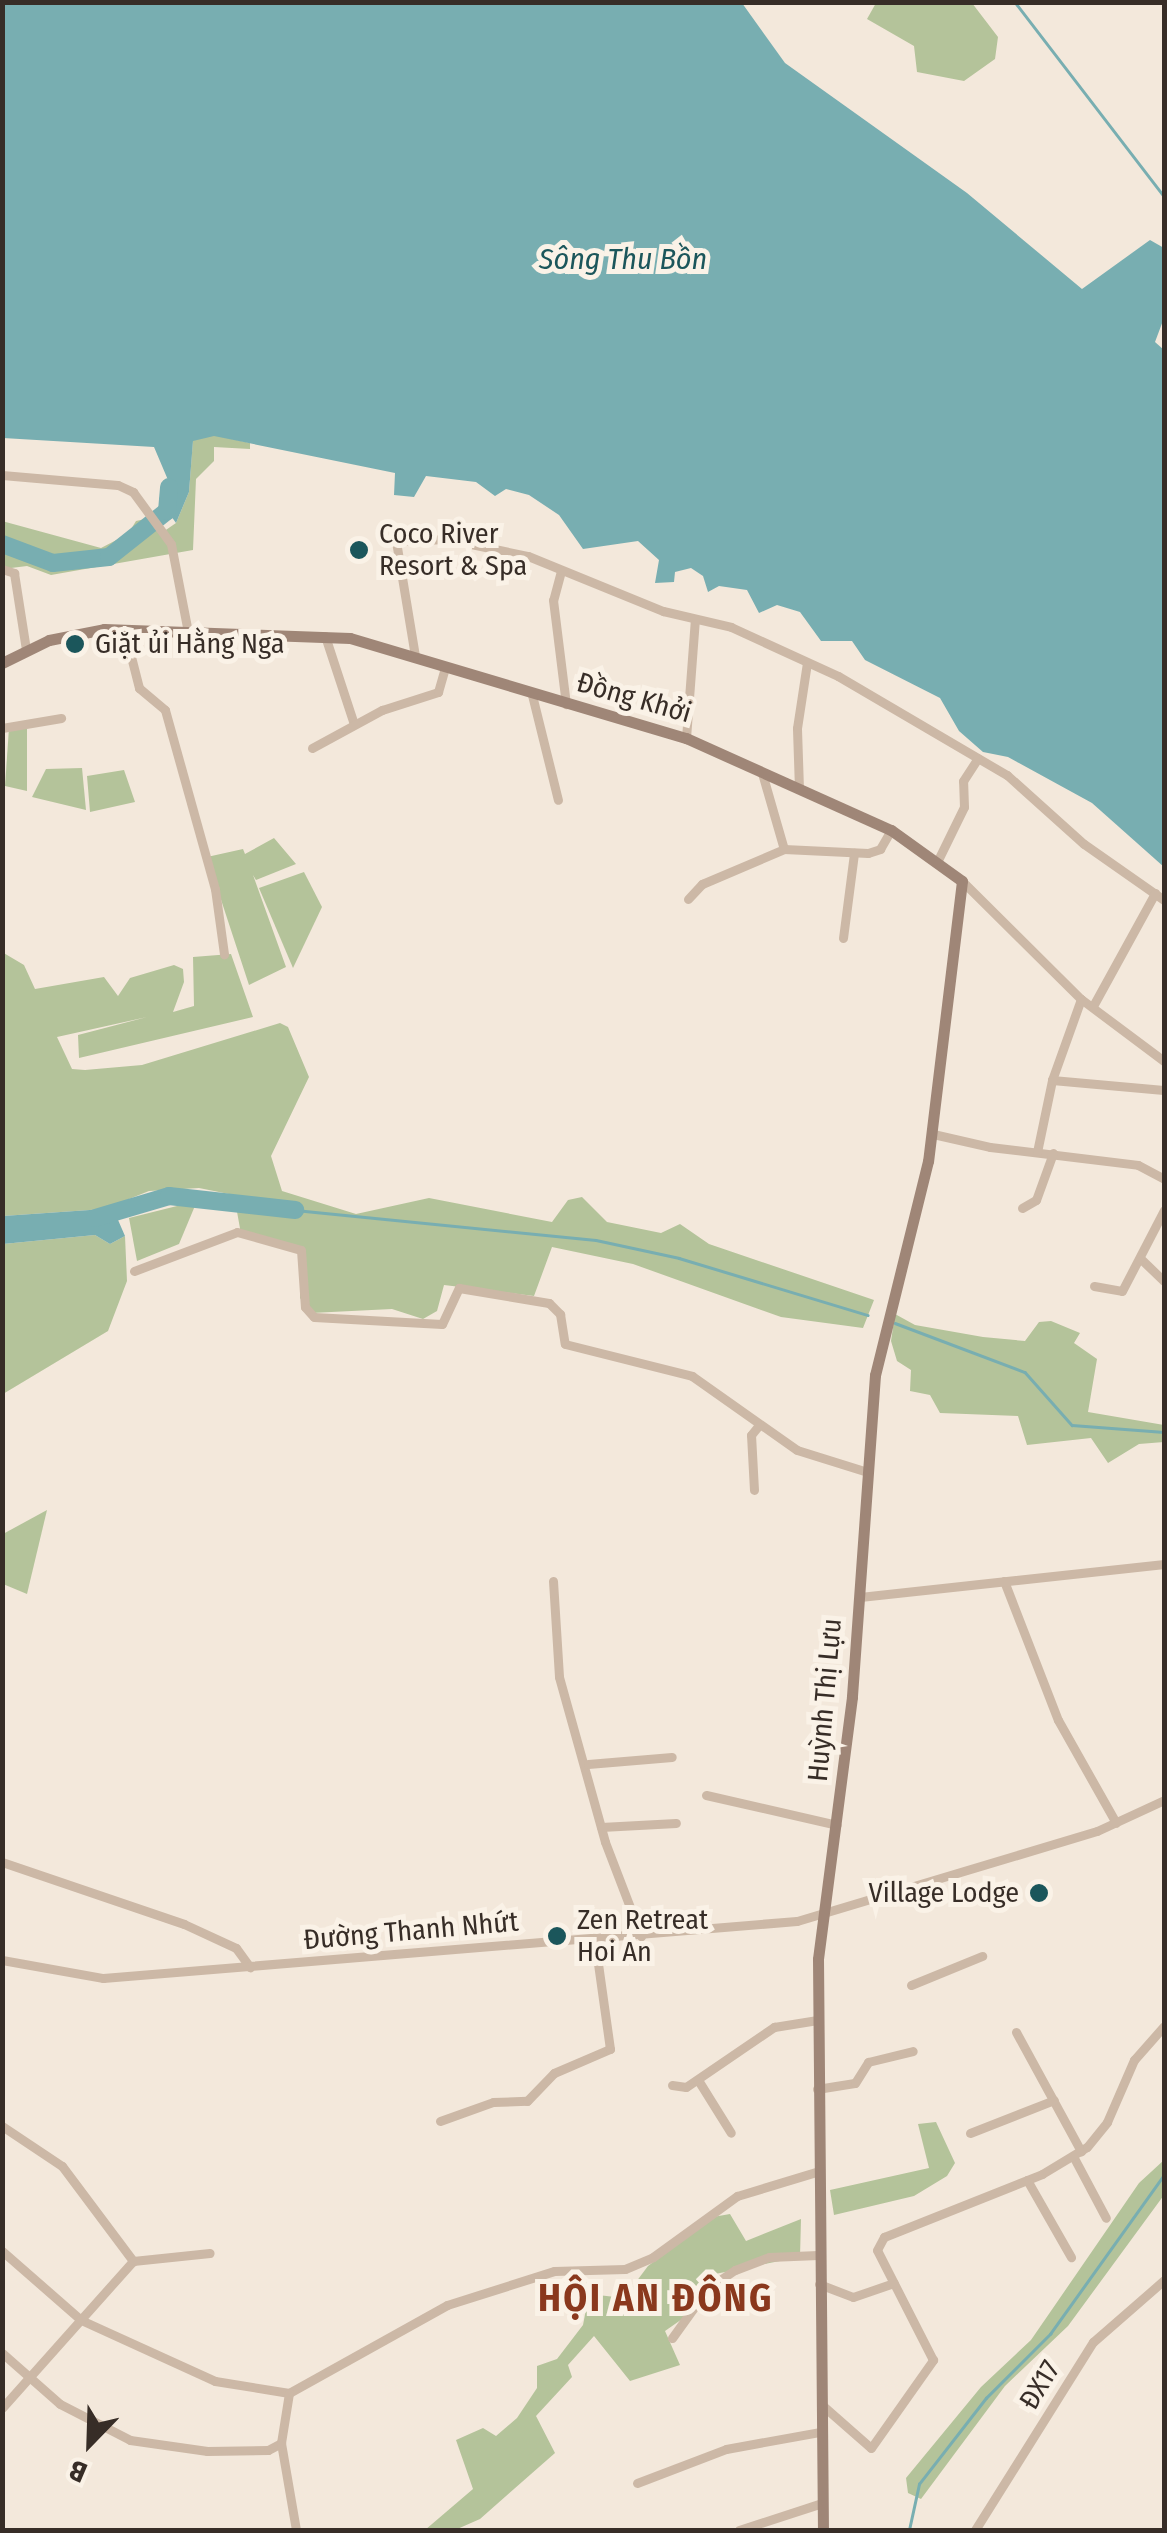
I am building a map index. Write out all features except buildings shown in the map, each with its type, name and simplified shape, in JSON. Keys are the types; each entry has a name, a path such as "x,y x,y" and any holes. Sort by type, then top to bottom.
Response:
{"street":[{"path":"2,475 118,485 142,504 165,535 188,632"},
{"path":"415,656 398,540 469,543 561,571 695,619 730,627 807,662 978,758 1164,900"},
{"path":"2,569 14,571 26,650"},
{"path":"561,571 553,600 566,704"},
{"path":"686,738 695,619"},
{"path":"124,629 139,688 166,710 214,890 224,954"},
{"name":"Đồng Khởi","path":"2,663 76,632 124,629 324,633 415,656 532,695 686,738 892,830 938,860 1081,999 1164,1061"},
{"path":"324,633 354,724"},
{"path":"799,789 797,728 807,662"},
{"path":"312,748 354,724 438,692 445,666"},
{"path":"532,695 558,800"},
{"path":"2,728 61,718"},
{"path":"938,860 964,807 963,781 978,758"},
{"path":"762,774 784,849"},
{"path":"688,899 702,884 784,849 880,849 892,830"},
{"path":"843,938 854,852"},
{"name":"Huỳnh Thị Lựu","path":"823,2530 816,2089 823,1916 837,1825 860,1597 867,1472 881,1337 932,1134 962,881"},
{"path":"1093,1006 1155,893"},
{"path":"1037,1152 1052,1080 1081,999"},
{"path":"1052,1080 1164,1090"},
{"path":"932,1134 1138,1164 1164,1179"},
{"path":"1022,1208 1036,1200 1053,1154"},
{"path":"1094,1286 1120,1292 1142,1260 1164,1210"},
{"path":"134,1271 237,1232 301,1250 305,1306 314,1316 442,1324 459,1288 549,1303 560,1314 564,1344 692,1376 808,1455 867,1472"},
{"path":"1142,1260 1164,1281"},
{"path":"754,1490 751,1434 759,1424"},
{"path":"860,1597 1164,1564"},
{"path":"553,1581 558,1677 588,1764 601,1827 641,1936"},
{"path":"1004,1581 1058,1720 1116,1823"},
{"path":"588,1764 672,1756"},
{"path":"706,1795 837,1825"},
{"name":"Đường Thanh Nhứt","path":"2,1960 103,1978 595,1942 823,1916 1116,1823 1164,1800"},
{"path":"601,1827 676,1824"},
{"path":"2,1862 184,1924 236,1948 250,1967"},
{"path":"440,2122 493,2102 526,2101 554,2074 610,2049 595,1942"},
{"path":"911,1985 982,1956"},
{"path":"672,2084 698,2080 774,2027 818,2020"},
{"path":"820,2403 871,2448 931,2364 877,2250 884,2236 1027,2180 1077,2154 1107,2122 1134,2060 1164,2026"},
{"path":"1016,2032 1054,2100 1106,2218"},
{"path":"816,2089 855,2083 868,2062 913,2051"},
{"path":"698,2080 731,2133"},
{"path":"970,2132 1054,2100"},
{"path":"2,2126 78,2182 133,2261"},
{"path":"2,2251 81,2320 215,2381 289,2394 447,2304 554,2272 625,2268 653,2258 737,2196 816,2172"},
{"path":"1027,2180 1071,2256"},
{"path":"2,2408 133,2261 210,2253"},
{"path":"672,2338 708,2288 735,2270 769,2258 818,2255"},
{"name":"ĐX17","path":"975,2530 1093,2342 1164,2280"},
{"path":"819,2284 853,2298 894,2283"},
{"path":"2,2353 60,2404 130,2440 208,2451 281,2444"},
{"path":"289,2394 281,2444 296,2530"},
{"path":"637,2483 726,2449 820,2432"},
{"path":"739,2530 822,2503"}],"green space":[{"path":"876,3 972,3 998,37 995,59 964,81 917,72 914,46 867,19"},
{"path":"214,435 250,443 250,449 214,447 214,461 196,479 193,550 51,575 27,566 3,569 2,521 101,548 128,534 136,521 145,519 160,534 176,523 189,492 193,440"},
{"path":"27,727 27,791 5,786 9,728"},
{"path":"82,768 86,810 32,797 46,769"},
{"path":"124,770 135,802 90,812 87,776"},
{"path":"274,838 296,864 256,880 253,875 286,967 249,985 207,857 243,849 245,854"},
{"path":"304,872 322,907 293,968 259,888"},
{"path":"2,952 24,965 35,989 104,977 118,996 130,978 174,965 183,969 184,982 173,1012 194,1006 193,957 231,954 253,1017 79,1058 78,1035 147,1017 57,1037 72,1069 85,1070 142,1065 280,1023 288,1027 309,1077 271,1156 282,1191 356,1214 429,1198 552,1222 568,1200 582,1197 607,1222 661,1233 680,1224 709,1244 874,1300 863,1328 781,1317 633,1264 552,1247 534,1296 444,1285 437,1311 423,1319 392,1309 311,1313 300,1298 301,1251 241,1234 234,1195 199,1188 149,1191 104,1209 3,1216"},
{"path":"197,1201 179,1244 137,1261 129,1218"},
{"path":"95,1235 110,1244 125,1236 127,1281 108,1331 3,1394 3,1244"},
{"path":"895,1314 915,1325 983,1337 1025,1341 1039,1322 1051,1321 1080,1333 1074,1343 1097,1359 1088,1412 1164,1425 1164,1442 1139,1444 1108,1463 1091,1438 1027,1445 1018,1416 940,1413 930,1395 910,1391 911,1370 897,1361 891,1341"},
{"path":"47,1510 27,1594 3,1584 3,1534"},
{"path":"936,2122 955,2163 947,2176 914,2196 834,2215 830,2190 929,2168 918,2124"},
{"path":"1164,2160 1164,2195 1068,2326 1005,2386 921,2499 908,2493 906,2478 981,2387 1031,2340 1139,2183"},
{"path":"730,2214 746,2241 801,2219 800,2257 700,2277 706,2286 695,2310 665,2331 680,2365 630,2381 594,2336 568,2365 572,2377 536,2416 555,2453 480,2519 455,2530 425,2530 473,2489 456,2440 483,2428 496,2436 517,2418 537,2388 537,2366 557,2359 583,2325 589,2294 624,2298 648,2266 713,2217"}],"water":[{"name":"Sông Thu Bồn","path":"2,3 742,3 785,63 967,193 1082,289 1150,240 1164,248 1164,318 1155,342 1164,350 1164,867 1092,803 1008,757 983,752 959,731 940,698 865,660 852,641 821,641 800,612 777,605 759,613 747,590 719,586 708,592 703,576 691,568 675,572 674,582 655,583 659,560 638,541 583,549 559,515 529,495 506,489 495,496 476,482 426,476 414,497 394,495 395,473 214,436 193,441 189,492 176,523 159,499 168,480 154,447 3,438"},
{"path":"104,1209 115,1213 125,1236 110,1244 95,1235 3,1244 3,1216"}],"waterway":[{"path":"1015,2 1164,196"},
{"path":"2,544 53,563 109,557 167,511 169,487"},
{"path":"95,1218 169,1196 295,1210"},
{"path":"295,1210 596,1240 679,1258 868,1315"},
{"path":"895,1323 1025,1372 1072,1425 1164,1432"},
{"path":"909,2530 919,2484 986,2398 1050,2334 1164,2175"}],"place":[{"name":"Coco River Resort & Spa","path":"359,550"},
{"name":"Giặt ủi Hằng Nga","path":"75,644"},
{"name":"Village Lodge","path":"1039,1893"},
{"name":"Zen Retreat Hoi An","path":"557,1936"}],"district":[{"name":"HỘI AN ĐÔNG","path":"656,2299"}]}
